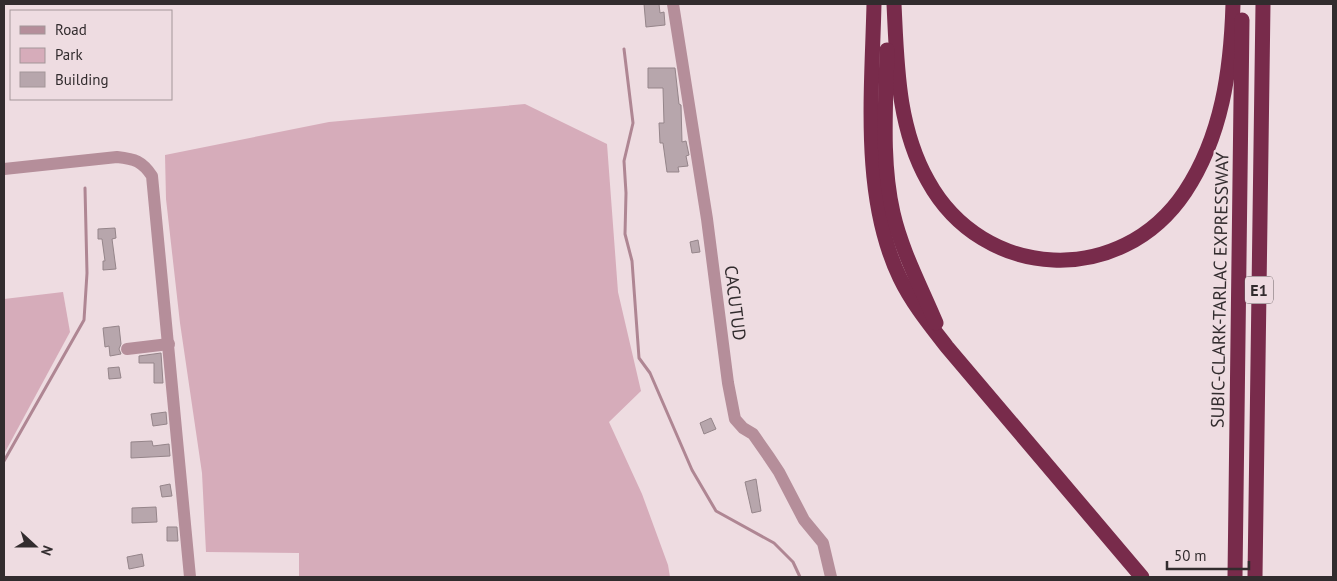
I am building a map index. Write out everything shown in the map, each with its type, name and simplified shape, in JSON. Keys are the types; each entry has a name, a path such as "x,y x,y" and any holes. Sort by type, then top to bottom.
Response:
{"highway":[{"path":"874,4 872,150 880,218 885,240 900,278 917,307 947,347 1142,577"},
{"path":"888,4 885,132 890,200 907,257 947,347"},
{"path":"894,4 902,109 911,142 932,189 955,218 987,242 1023,257 1054,261 1092,257 1118,248 1144,234 1168,213 1184,193 1205,156 1222,105 1231,51 1233,4"},
{"name":"SUBIC-CLARK-TARLAC EXPRESSWAY","path":"1235,577 1242,4"},
{"name":"E1","path":"1255,577 1264,4"}],"street":[{"name":"CACUTUD","path":"673,4 707,219 728,383 735,419 752,434 769,457 804,520 823,543 831,577"},
{"path":"4,169 117,157 131,158 144,165 152,176 190,577"},
{"path":"128,349 169,344"}],"green space":[{"path":"525,104 607,144 618,292 641,391 609,422 642,494 668,565 670,577 299,577 299,553 206,552 202,473 180,323 166,199 165,155 329,122"},
{"path":"63,292 70,332 4,454 4,299"}],"building":[{"path":"644,4 659,4 660,13 664,12 665,25 646,27"},
{"path":"648,68 675,68 679,104 681,105 682,142 686,141 689,155 686,156 688,166 678,167 679,172 667,172 663,143 660,143 659,123 664,123 663,88 648,88"},
{"path":"115,228 116,238 112,239 116,269 103,270 103,261 105,261 102,239 98,239 98,229"},
{"path":"698,240 700,252 692,253 690,242"},
{"path":"119,326 121,344 119,349 121,354 110,356 109,346 105,347 103,328"},
{"path":"161,353 163,383 154,383 154,363 139,363 139,356"},
{"path":"119,367 121,378 109,379 108,368"},
{"path":"166,412 167,424 153,426 151,414"},
{"path":"711,418 716,429 704,434 700,423"},
{"path":"152,441 153,446 169,444 170,456 131,458 131,442"},
{"path":"756,479 761,511 752,513 745,482"},
{"path":"170,484 172,496 162,497 160,486"},
{"path":"156,507 157,522 132,523 132,508"},
{"path":"167,527 177,527 178,541 167,541"},
{"path":"142,554 144,566 129,569 127,557"}],"waterway":[{"path":"624,49 633,123 624,161 626,193 625,234 632,261 639,358 650,373 692,470 716,511 774,543 793,562 800,577"},
{"path":"4,461 84,320 87,273 85,188"}]}
